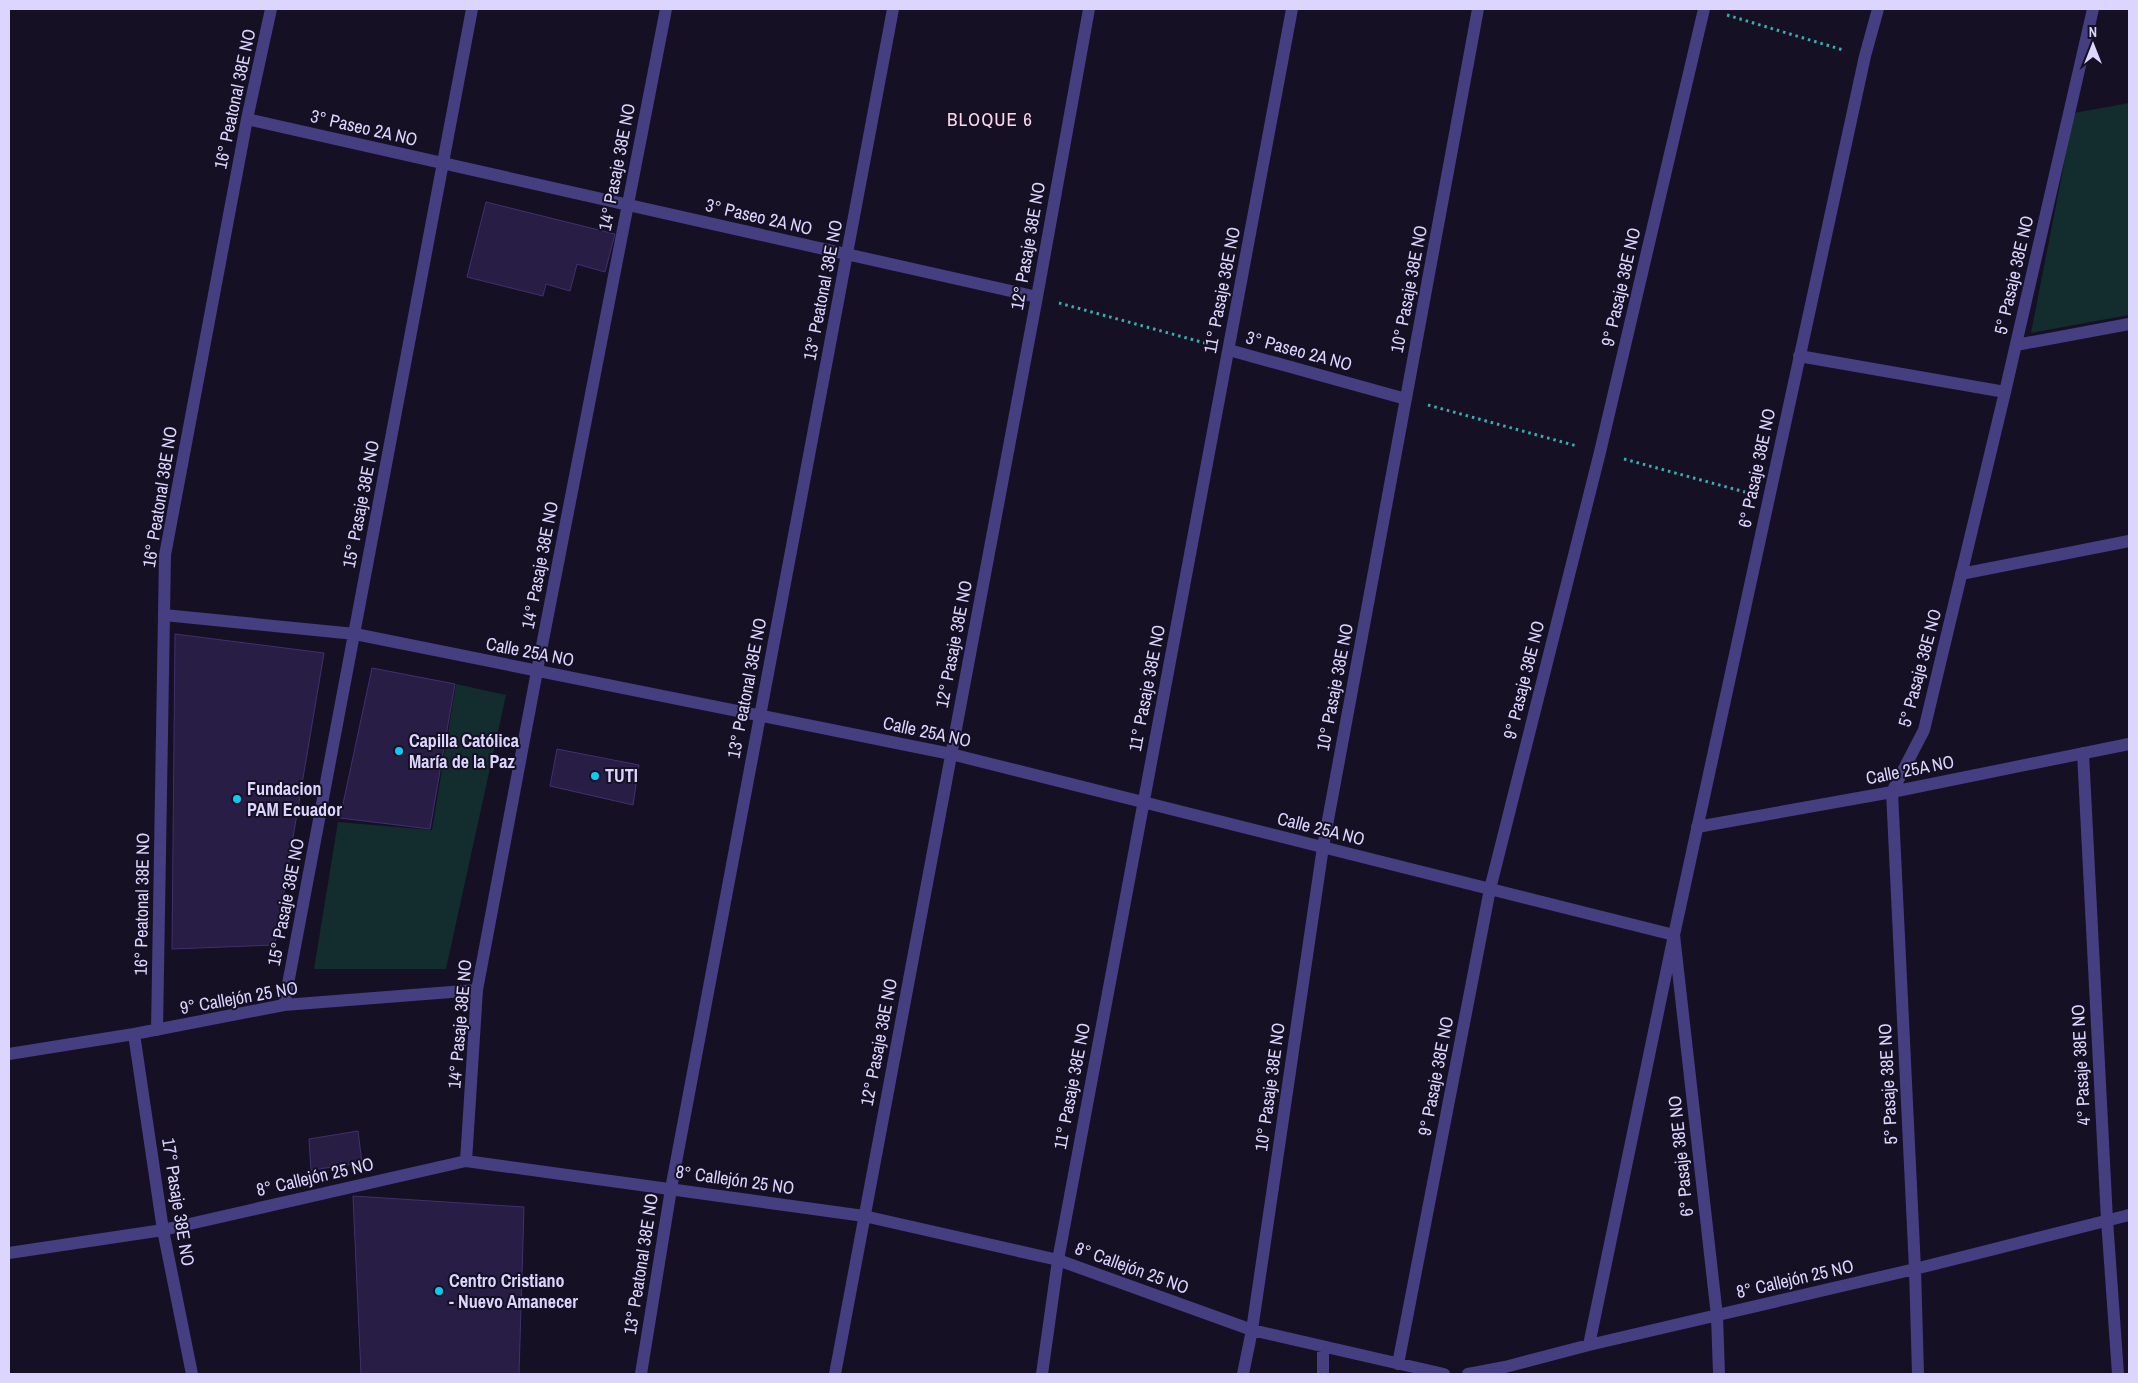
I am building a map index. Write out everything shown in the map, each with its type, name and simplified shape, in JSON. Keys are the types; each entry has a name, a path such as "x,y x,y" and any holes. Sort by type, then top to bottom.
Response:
{"street":[{"name":"16° Peatonal 38E NO","path":"158,1030 165,556 247,119 271,9"},
{"name":"15° Pasaje 38E NO","path":"284,1005 472,9"},
{"name":"14° Pasaje 38E NO","path":"466,1160 477,990 666,9"},
{"name":"13° Peatonal 38E NO","path":"641,1374 671,1189 893,9"},
{"name":"12° Pasaje 38E NO","path":"834,1374 1037,297 1089,9"},
{"name":"11° Pasaje 38E NO","path":"1042,1374 1058,1260 1292,9"},
{"name":"10° Pasaje 38E NO","path":"1243,1374 1252,1330 1323,847 1478,9"},
{"name":"9° Pasaje 38E NO","path":"1398,1364 1490,889 1600,452 1704,9"},
{"name":"6° Pasaje 38E NO","path":"1589,1345 1697,827 1865,56 1878,9"},
{"name":"5° Pasaje 38E NO","path":"1918,1374 1915,1269 1892,792 1924,730 2005,392 2093,9"},
{"name":"3° Paseo 2A NO","path":"247,119 1037,297"},
{"path":"2016,345 2129,324"},
{"name":"3° Paseo 2A NO","path":"1229,350 1406,399"},
{"path":"1799,356 2005,392"},
{"path":"1961,574 2129,541"},
{"name":"Calle 25A NO","path":"164,615 355,634 951,754 1674,935"},
{"name":"Calle 25A NO","path":"1697,827 1892,792 2129,744"},
{"name":"4° Pasaje 38E NO","path":"2083,753 2107,1220 2118,1374"},
{"name":"6° Pasaje 38E NO","path":"1674,935 1717,1316 1719,1374"},
{"name":"9° Callejón 25 NO","path":"9,1054 158,1030 284,1005 477,990"},
{"name":"17° Pasaje 38E NO","path":"134,1034 163,1230 192,1374"},
{"name":"8° Callejón 25 NO","path":"9,1253 163,1230 466,1160 864,1216 1058,1260 1252,1330 1444,1374"},
{"name":"8° Callejón 25 NO","path":"1468,1374 1505,1371 1589,1345 1915,1269 2129,1215"},
{"path":"1323,1374 1324,1347"}],"path":[{"path":"1725,14 1865,56"},
{"name":"3° Paseo 2A NO","path":"1037,297 1229,350"}],"green space":[{"path":"2129,103 2129,315 2031,333 2074,113"},
{"path":"456,684 506,695 446,969 314,969 338,822 432,830"}],"building":[{"path":"486,202 615,234 605,272 577,264 570,291 546,284 543,296 467,277"},
{"name":"Fundacion PAM Ecuador","path":"175,634 324,653 275,945 172,949"},
{"name":"Capilla Católica María de la Paz","path":"372,668 455,684 430,829 340,818"},
{"name":"TUTI","path":"557,749 639,765 633,805 550,786"},
{"path":"358,1131 362,1163 311,1170 309,1139"},
{"name":"Centro Cristiano - Nuevo Amanecer","path":"353,1196 524,1207 519,1374 361,1374"}],"place":[{"name":"Capilla Católica María de la Paz","path":"399,751"},
{"name":"TUTI","path":"595,776"},
{"name":"Fundacion PAM Ecuador","path":"237,799"},
{"name":"Centro Cristiano - Nuevo Amanecer","path":"439,1291"}],"district":[{"name":"BLOQUE 6","path":"990,119"}]}
